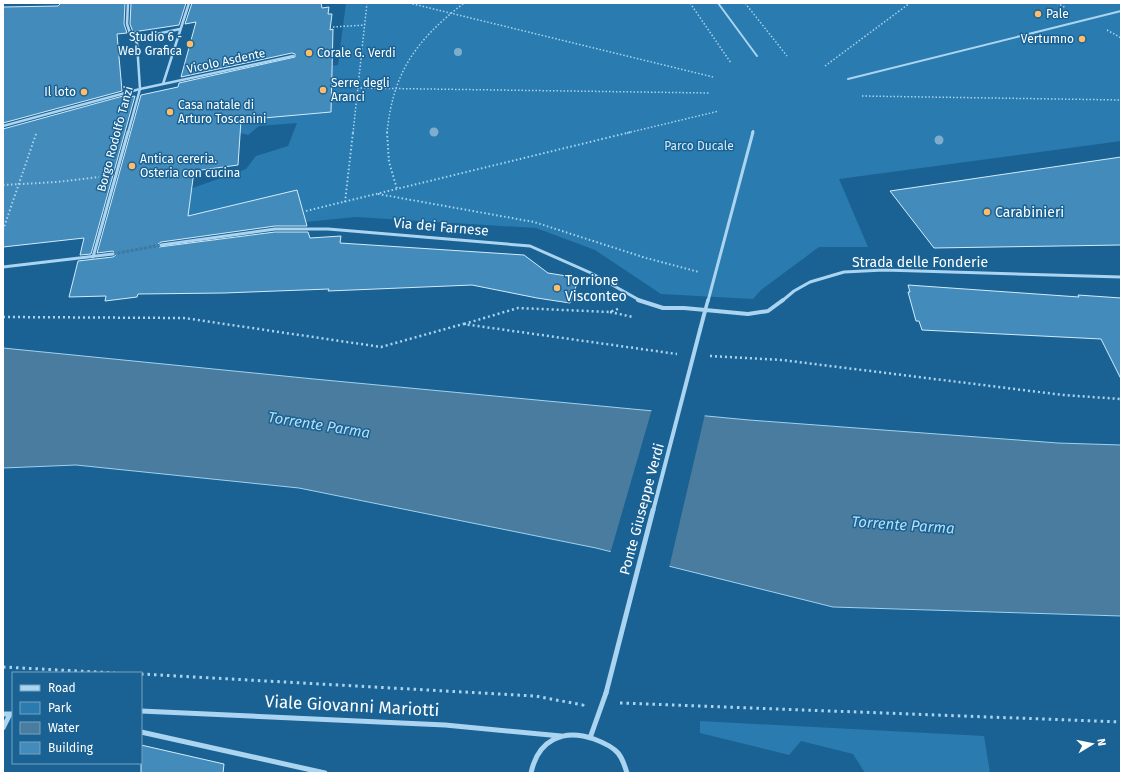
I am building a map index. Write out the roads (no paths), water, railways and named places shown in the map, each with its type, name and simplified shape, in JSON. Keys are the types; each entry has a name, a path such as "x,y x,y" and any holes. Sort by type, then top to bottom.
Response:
{"street":[{"name":"Borgo Rodolfo Tanzi","path":"93,257 140,89 137,43 127,29 128,3"},
{"path":"163,84 189,3"},
{"path":"718,3 757,56"},
{"path":"848,79 1121,11"},
{"path":"133,39 142,36 180,30"},
{"name":"Vicolo Asdente","path":"3,126 140,89 293,56"},
{"path":"705,311 753,131"},
{"name":"Via dei Farnese","path":"160,245 274,229 328,228 530,246 591,273 636,299 662,308 684,308 705,311"},
{"path":"3,267 113,254"},
{"name":"Strada delle Fonderie","path":"705,311 748,314 762,313 772,308 810,282 833,274 857,271 896,270 1121,277"},
{"name":"Ponte Giuseppe Verdi","path":"590,738 604,702 705,311"},
{"name":"Viale Giovanni Mariotti","path":"142,711 445,725 561,736 576,736 590,738 604,743 619,754 627,773"},
{"path":"3,714 11,714 3,728"},
{"path":"142,732 325,773"},
{"path":"531,773 537,755 545,745 561,736"}],"water":[{"name":"Torrente Parma","path":"3,348 749,420 1058,443 1121,445 1121,616 833,607 596,548 299,488 76,465 3,468"}],"tunnel":[{"path":"113,254 161,245"}],"place":[{"name":"Pale","path":"1038,14"},
{"name":"Vertumno","path":"1082,39"},
{"name":"Studio 6 - Web Grafica","path":"190,44"},
{"name":"Corale G. Verdi","path":"309,53"},
{"name":"Serre degli Aranci","path":"323,90"},
{"name":"Il loto","path":"84,92"},
{"name":"Casa natale di Arturo Toscanini","path":"170,112"},
{"name":"Antica cereria. Osteria con cucina","path":"132,166"},
{"name":"Carabinieri","path":"987,212"},
{"name":"Torrione Visconteo","path":"557,288"}],"park label":[{"name":"Parco Ducale","path":"699,146"}]}
